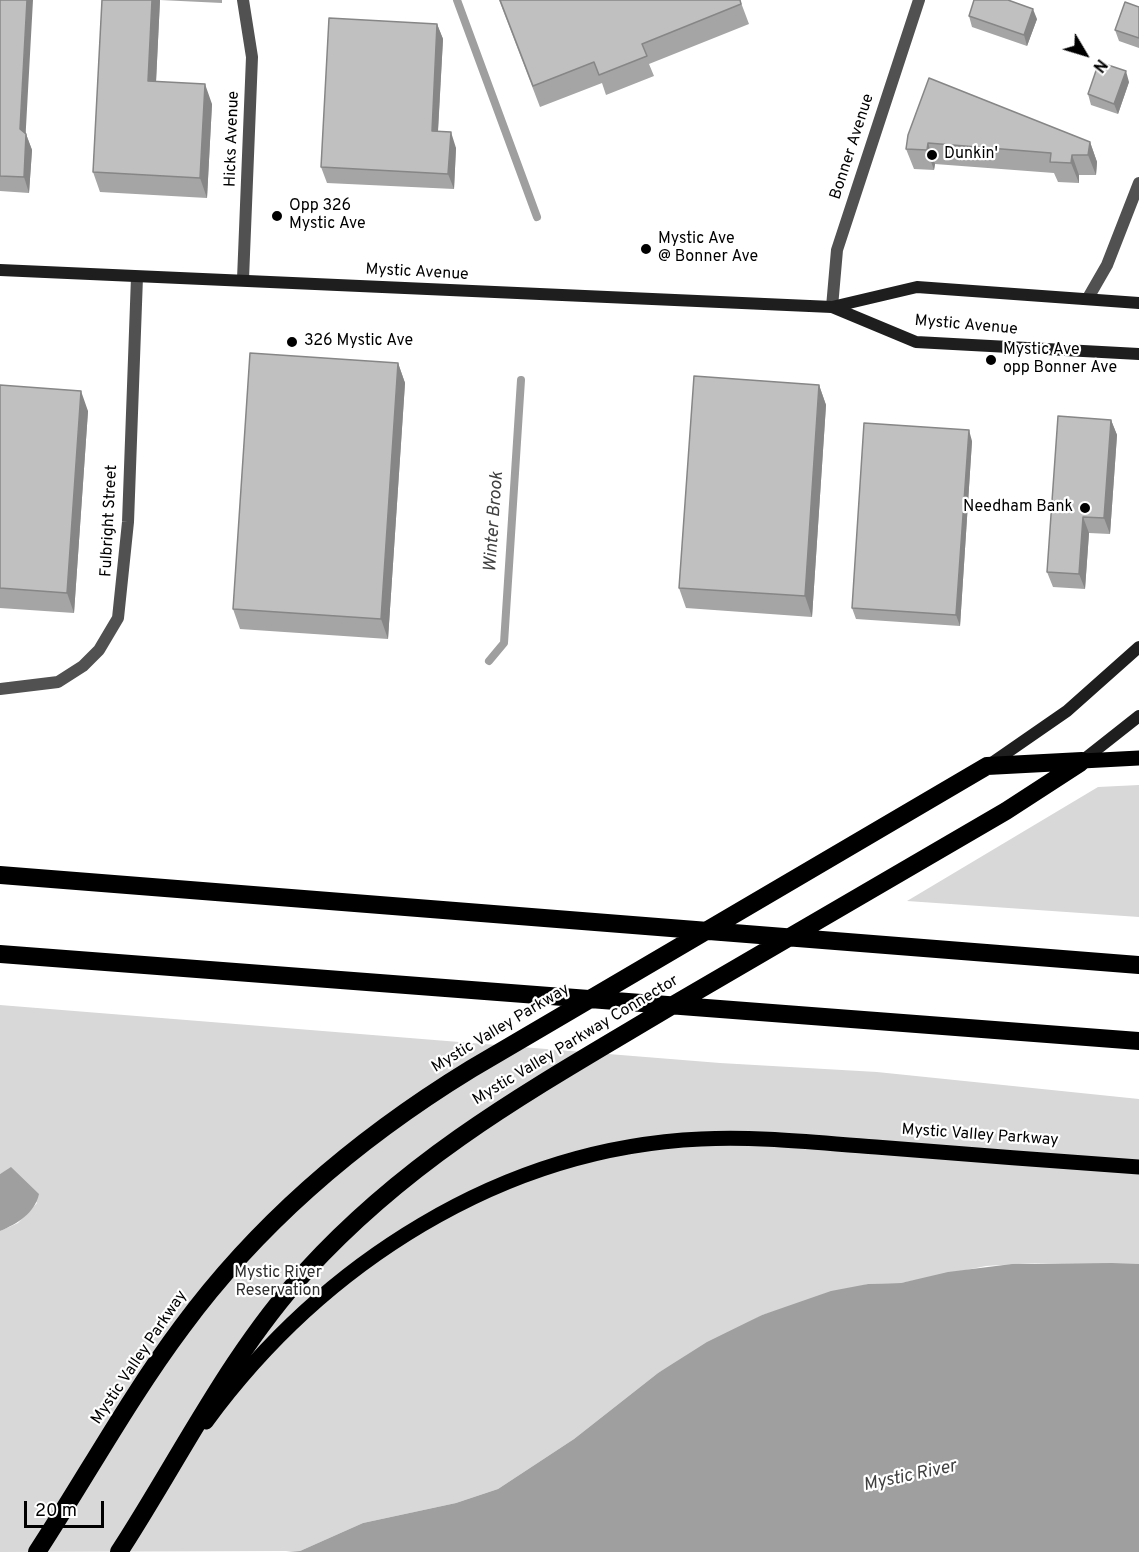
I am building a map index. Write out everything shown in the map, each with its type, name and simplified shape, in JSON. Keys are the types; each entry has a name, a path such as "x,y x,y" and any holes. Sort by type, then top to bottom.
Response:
{"highway":[{"name":"Mystic Valley Parkway","path":"38,1552 154,1367 212,1288 279,1216 352,1149 431,1093 497,1053 987,766 1082,761"},
{"name":"Mystic Valley Parkway Connector","path":"141,1518 228,1375 273,1309 338,1238 411,1172 449,1142 529,1090 1006,811 1082,761"},
{"path":"0,875 1139,965"},
{"path":"0,954 1139,1041"},
{"name":"Mystic Valley Parkway","path":"119,1552 141,1518"}],"main road":[{"name":"Mystic Avenue","path":"0,270 137,278 243,279 573,297 832,307 917,288 1139,303"},
{"name":"Mystic Avenue","path":"832,307 916,342 1139,354"},
{"path":"987,766 1067,711 1139,647"},
{"name":"Mystic Valley Parkway Connector","path":"1082,761 1139,716"},
{"name":"Mystic Valley Parkway","path":"1082,761 1139,758"},
{"name":"Mystic Valley Parkway","path":"141,1518 183,1454 229,1394 272,1345 327,1292 370,1257 413,1228 473,1197 528,1174 638,1145 726,1138 1139,1167"}],"street":[{"name":"Hicks Avenue","path":"243,0 252,57 243,279"},
{"name":"Bonner Avenue","path":"832,307 837,250 919,0"},
{"path":"1088,298 1107,265 1139,183"},
{"name":"Fulbright Street","path":"0,689 58,682 83,666 99,650 118,618 128,522 137,278"}],"green space":[{"path":"1139,785 1139,917 907,901 1098,787"},
{"name":"Mystic River Reservation","path":"0,1005 720,1063 877,1072 1139,1099 1139,1264 1035,1263 986,1266 901,1283 868,1284 762,1315 658,1373 574,1439 498,1489 456,1503 363,1523 300,1551 0,1552 0,1231 18,1223 37,1203 11,1168 0,1174"}],"water":[{"path":"11,1167 39,1194 34,1207 24,1217 0,1231 0,1174"},
{"name":"Mystic River","path":"1012,1264 1139,1264 1139,1552 286,1552 300,1551 363,1523 456,1503 498,1489 574,1439 658,1373 707,1342 762,1315 831,1291 868,1284 901,1283 948,1272"}],"building":[{"path":"0,0 27,0 20,129 26,134 24,177 0,176"},
{"path":"102,0 152,0 148,81 205,84 200,178 93,172"},
{"path":"500,0 740,0 741,4 642,44 647,56 599,75 594,62 533,86"},
{"path":"974,0 1008,0 1033,9 1024,35 969,16"},
{"path":"1125,2 1139,7 1139,38 1115,30"},
{"path":"329,18 437,24 432,131 451,132 448,174 321,167"},
{"path":"1099,62 1126,71 1114,104 1088,94"},
{"path":"929,78 1090,142 1088,155 1072,155 1071,163 1050,162 1051,153 928,143 927,150 906,149 908,135"},
{"path":"250,353 398,363 381,619 233,609"},
{"path":"694,376 819,385 805,596 679,588"},
{"path":"0,385 81,391 67,593 0,588"},
{"path":"1058,416 1111,420 1104,518 1083,517 1079,574 1047,572"},
{"path":"864,423 969,430 956,615 852,608"}],"waterway":[{"name":"Winter Brook","path":"457,0 537,217"},
{"name":"Winter Brook","path":"489,661 504,643 521,380"}],"place":[{"name":"Dunkin'","path":"932,155"},
{"name":"Opp 326 Mystic Ave","path":"277,216"},
{"name":"Mystic Ave @ Bonner Ave","path":"646,249"},
{"name":"326 Mystic Ave","path":"292,342"},
{"name":"Mystic Ave opp Bonner Ave","path":"991,360"},
{"name":"Needham Bank","path":"1085,508"}]}
